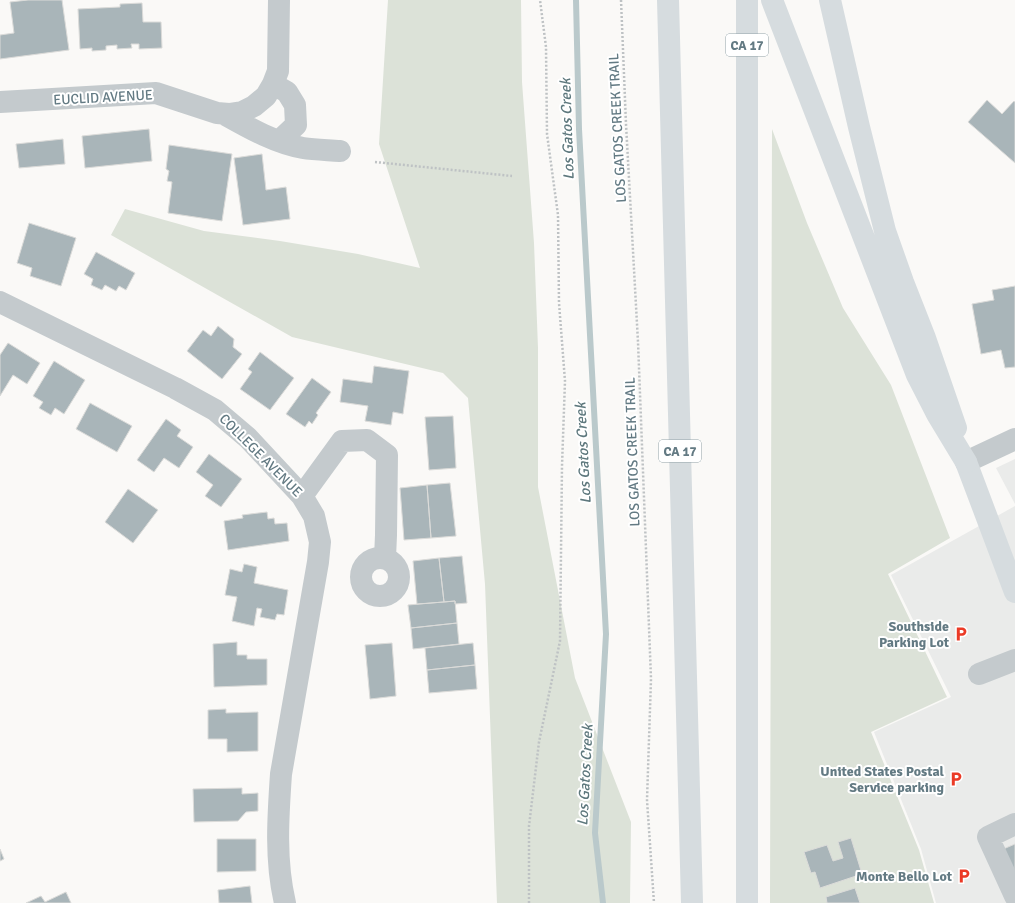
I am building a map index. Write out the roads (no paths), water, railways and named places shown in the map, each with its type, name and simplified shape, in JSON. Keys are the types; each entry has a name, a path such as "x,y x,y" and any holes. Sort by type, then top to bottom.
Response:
{"main road":[{"name":"CA 17","path":"668,0 692,903"},
{"name":"CA 17","path":"747,0 747,903"},
{"path":"772,0 917,375 937,414 966,462"},
{"path":"830,0 859,127 885,231 903,282 926,338 961,442 966,462 1015,592"}],"street":[{"name":"EUCLID AVENUE","path":"0,102 156,92 217,113 224,114 242,112 254,106 266,96 278,71 279,0"},
{"path":"273,84 287,92 295,105 296,125 279,141"},
{"path":"224,114 256,132 279,141 302,148 340,151"},
{"name":"COLLEGE AVENUE","path":"0,302 175,388 215,410 248,438 302,496 314,516 320,542 315,581 281,774 279,803 279,860 285,903"},
{"path":"966,462 1015,439"},
{"path":"302,496 342,441 367,440 387,455 386,536 384,558"},
{"path":"979,674 1015,660"},
{"path":"1015,824 988,838 1015,896"}],"waterway":[{"name":"Los Gatos Creek","path":"576,0 579,129 606,634 595,833 603,903"}],"place":[{"name":"Southside Parking Lot","path":"961,634"},
{"name":"United States Postal Service parking","path":"956,779"},
{"name":"Monte Bello Lot","path":"964,876"}]}
